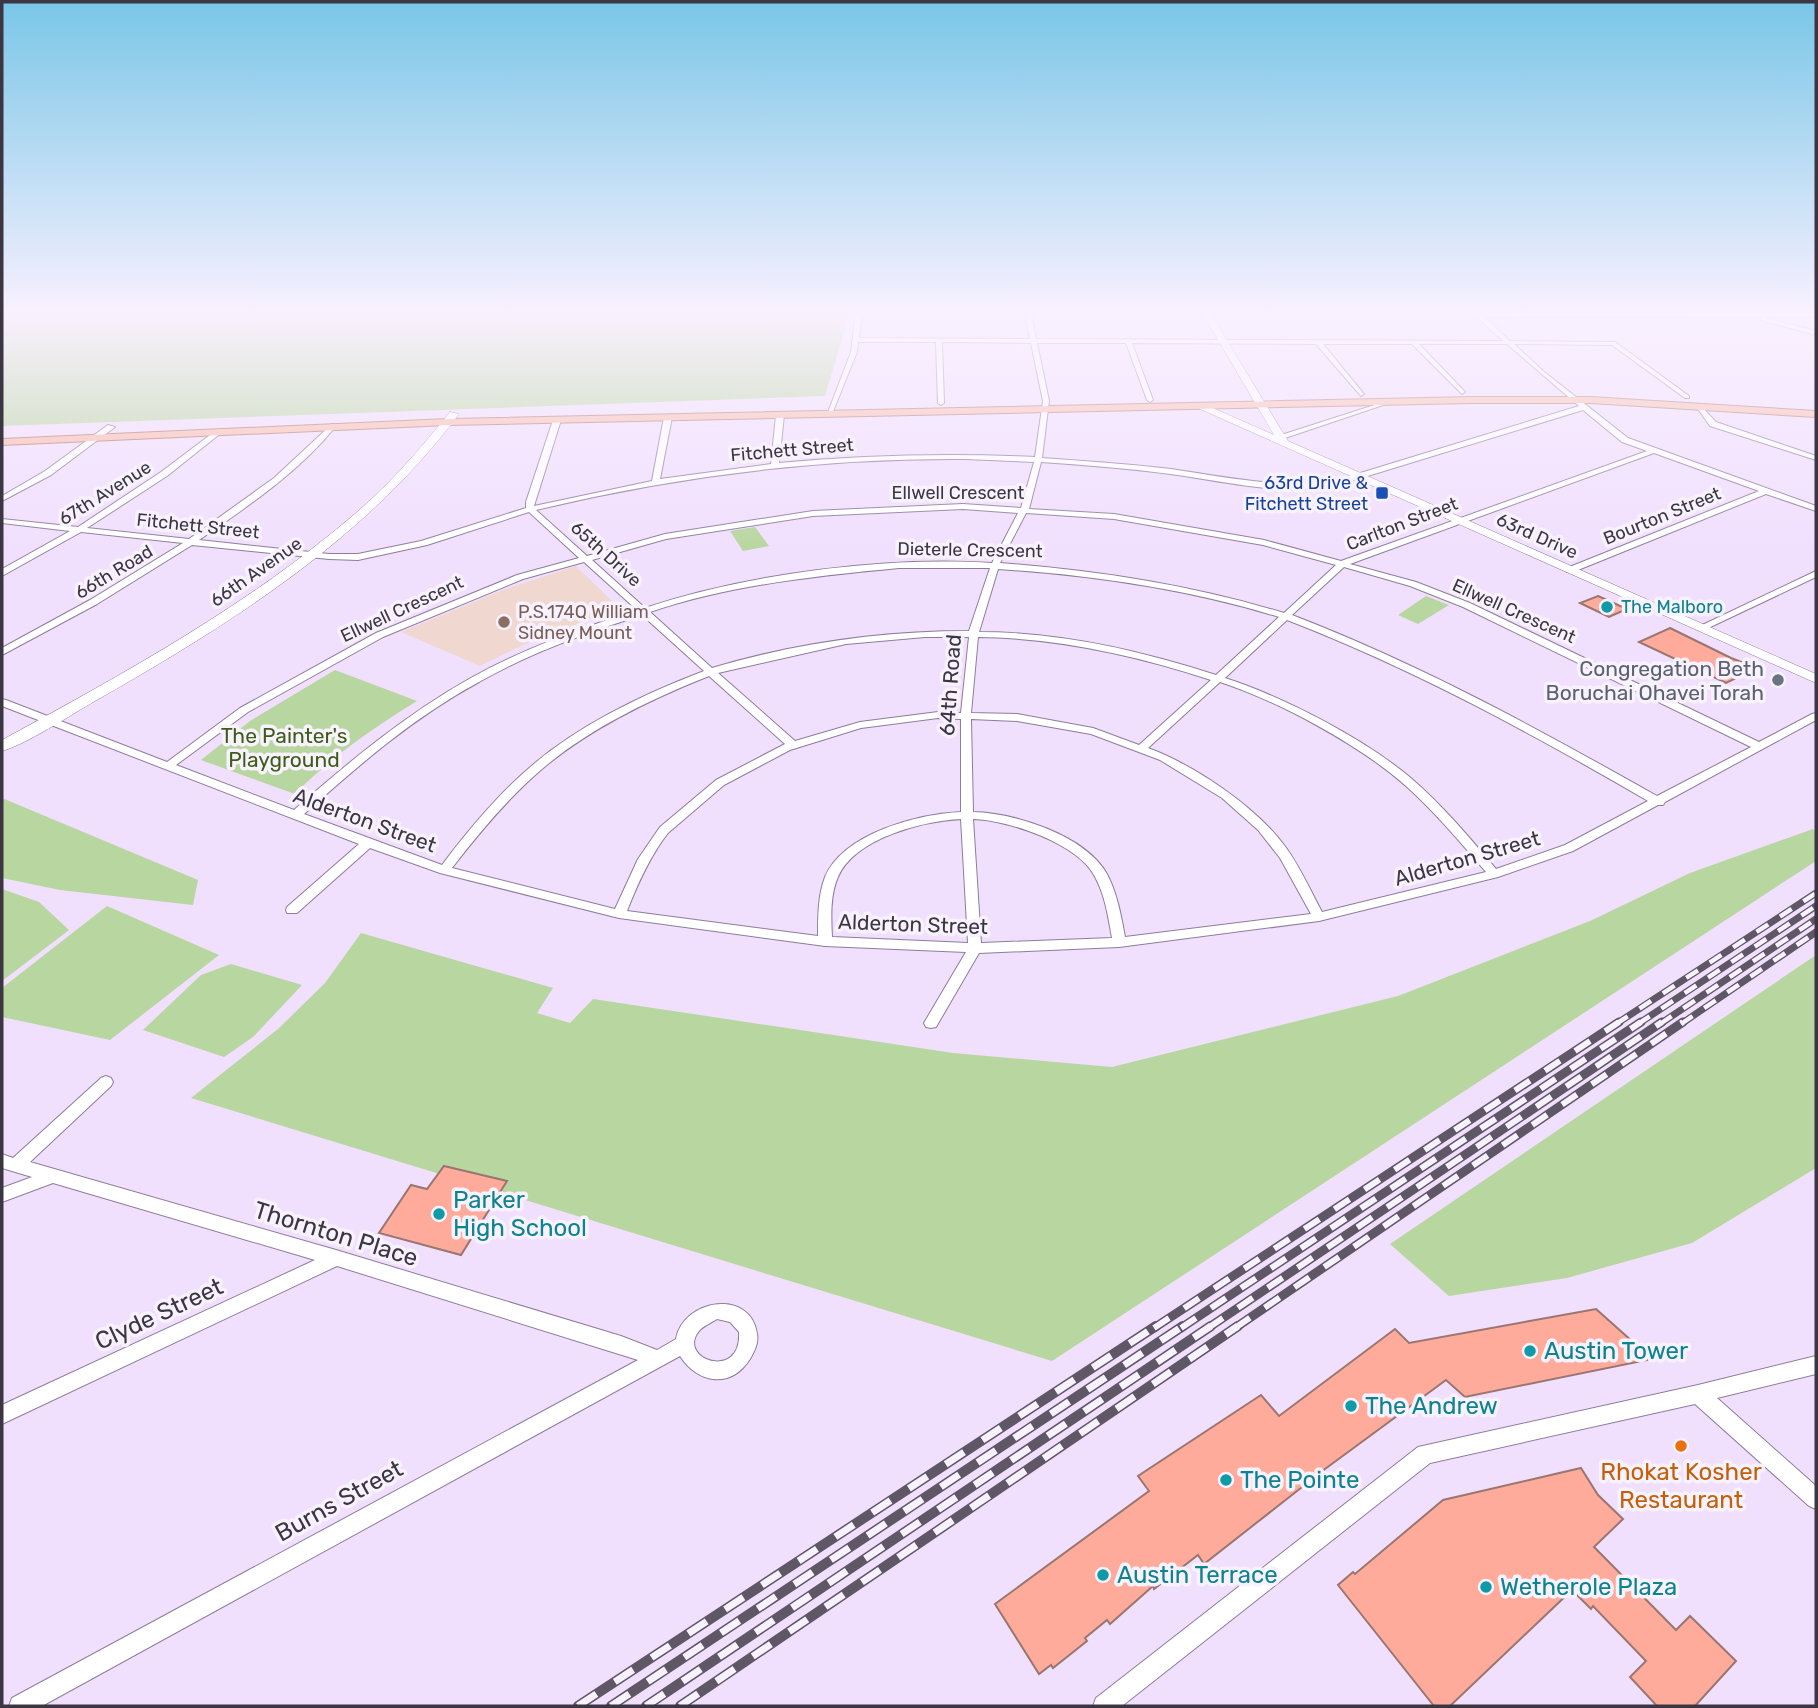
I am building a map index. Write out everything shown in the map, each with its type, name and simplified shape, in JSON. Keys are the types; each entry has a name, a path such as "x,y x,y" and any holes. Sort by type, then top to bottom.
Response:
{"main road":[{"path":"2,432 830,409 1203,407 1361,394 1462,392 1816,414"},
{"path":"2,442 451,418 557,420 780,415 830,409 941,403 1046,406 1150,400 1389,402 1687,397 1816,406"}],"street":[{"path":"830,409 837,391"},
{"path":"941,391 941,403"},
{"name":"64th Road","path":"975,948 967,815 966,714 974,632 995,565 1025,508 1038,460 1046,406 1043,391"},
{"path":"1147,391 1150,400"},
{"path":"1252,391 1282,440 1389,402"},
{"path":"1358,391 1361,394"},
{"path":"1567,391 1625,440 1816,509"},
{"path":"1678,391 1687,397"},
{"name":"Fitchett Street","path":"2,521 311,555 356,557 391,551 530,509 656,482 775,466 868,459 1038,460 1151,469 1250,485 1314,487 1359,476 1576,399"},
{"path":"1699,406 1713,424 1816,458"},
{"name":"63rd Drive","path":"1203,407 1816,679"},
{"path":"775,466 780,415"},
{"path":"656,482 668,417"},
{"name":"66th Avenue","path":"2,746 195,635 311,555 385,495 451,418"},
{"path":"530,509 557,420"},
{"name":"66th Road","path":"2,652 88,607 193,542 282,476 332,426"},
{"path":"2,499 48,473 111,427"},
{"name":"67th Avenue","path":"2,573 79,529 164,474 218,431"},
{"name":"Carlton Street","path":"1141,749 1344,563 1653,451"},
{"name":"Bourton Street","path":"1570,570 1766,491"},
{"name":"Ellwell Crescent","path":"169,766 240,712 331,659 408,621 482,590 583,556 649,539 771,518 950,506 1025,508 1091,514 1224,533 1344,563 1416,585 1481,611 1760,747"},
{"name":"65th Drive","path":"530,509 791,744"},
{"name":"Dieterle Crescent","path":"296,815 405,723 463,686 543,647 642,609 717,590 857,567 995,565 1086,573 1171,586 1285,616 1395,659 1508,715 1659,802"},
{"path":"1701,628 1816,574"},
{"path":"444,870 496,804 556,752 621,712 712,671 811,646 902,635 974,632 1068,640 1142,654 1218,677 1300,711 1376,757 1436,806 1494,874"},
{"name":"Alderton Street","path":"2,702 444,870 620,914 825,940 975,948 1119,942 1319,916 1494,874 1569,848 1816,716"},
{"path":"620,914 635,876 664,831 716,785 791,744 841,729 888,720 966,714 1020,718 1078,729 1141,749 1186,770 1226,796 1274,841 1319,916"},
{"path":"825,940 825,906 833,873 863,844 914,823 967,815 994,818 1043,833 1066,844 1094,865 1108,888 1119,942"},
{"path":"292,910 368,843"},
{"path":"931,1023 975,948"},
{"path":"9,1163 106,1082"},
{"name":"Thornton Place","path":"9,1163 336,1258 621,1345 655,1358"},
{"path":"2,1195 52,1176"},
{"name":"Clyde Street","path":"2,1415 336,1258"},
{"name":"Burns Street","path":"20,1706 685,1344"},
{"path":"1104,1706 1425,1454 1816,1365"},
{"path":"1698,1394 1816,1499"}],"shaded area":[{"name":"P.S.174Q William Sidney Mount","path":"576,566 619,608 523,645 480,666 401,632 503,590"}],"green space":[{"path":"2,391 827,391 825,396 2,426"},
{"path":"755,527 769,546 743,551 730,531"},
{"path":"1426,596 1449,605 1418,624 1398,615"},
{"name":"The Painter's Playground","path":"335,670 417,701 353,744 295,794 201,760 250,721"},
{"path":"2,798 198,880 193,905 60,890 2,878"},
{"path":"1813,829 1816,832 1816,861 1052,1361 191,1098 278,1029 325,983 361,933 553,988 537,1013 570,1023 593,999 953,1053 1112,1067 1398,996 1590,921 1690,873"},
{"path":"2,889 39,902 69,930 2,981"},
{"path":"107,906 219,955 110,1040 2,1017 2,988"},
{"path":"1816,955 1816,1168 1692,1243 1567,1278 1449,1296 1390,1244"},
{"path":"231,964 302,985 253,1037 224,1057 143,1030 201,975"}],"building":[{"name":"The Malboro","path":"1598,596 1627,609 1609,617 1580,603"},
{"path":"1670,628 1757,668 1726,683 1639,642"},
{"name":"Parker High School","path":"444,1166 507,1181 461,1255 379,1233 411,1185 427,1189"},
{"path":"1596,1309 1652,1359 1465,1397 1446,1380 1325,1469 1204,1564 1198,1555 1154,1589 1153,1586 1110,1624 1107,1620 1085,1638 1087,1641 1053,1668 1051,1665 1039,1674 995,1604 1149,1491 1138,1476 1261,1395 1279,1416 1395,1329 1409,1343"},
{"name":"Wetherole Plaza","path":"1581,1468 1598,1495 1623,1519 1594,1547 1676,1630 1690,1616 1736,1661 1695,1706 1657,1706 1630,1677 1646,1661 1593,1606 1591,1609 1572,1590 1450,1706 1434,1706 1338,1585 1353,1572 1355,1574 1443,1500"}],"railway":[{"path":"1616,1024 1816,893"},
{"path":"1638,1024 1816,906"},
{"path":"1660,1024 1816,919"},
{"path":"1681,1024 1816,932"},
{"path":"1154,1328 1619,1022"},
{"path":"1181,1328 1641,1022"},
{"path":"1208,1328 1662,1022"},
{"path":"1235,1328 1683,1022"},
{"path":"578,1706 1156,1326"},
{"path":"611,1706 1183,1326"},
{"path":"646,1706 1211,1326"},
{"path":"680,1706 1238,1326"}],"place":[{"name":"63rd Drive & Fitchett Street","path":"1382,493"},
{"name":"The Malboro","path":"1607,607"},
{"name":"P.S.174Q William Sidney Mount","path":"504,622"},
{"name":"Congregation Beth Boruchai Ohavei Torah","path":"1778,680"},
{"name":"Parker High School","path":"439,1214"},
{"name":"Austin Tower","path":"1530,1351"},
{"name":"The Andrew","path":"1351,1406"},
{"name":"Rhokat Kosher Restaurant","path":"1681,1446"},
{"name":"The Pointe","path":"1226,1480"},
{"name":"Austin Terrace","path":"1103,1575"},
{"name":"Wetherole Plaza","path":"1486,1587"}]}
